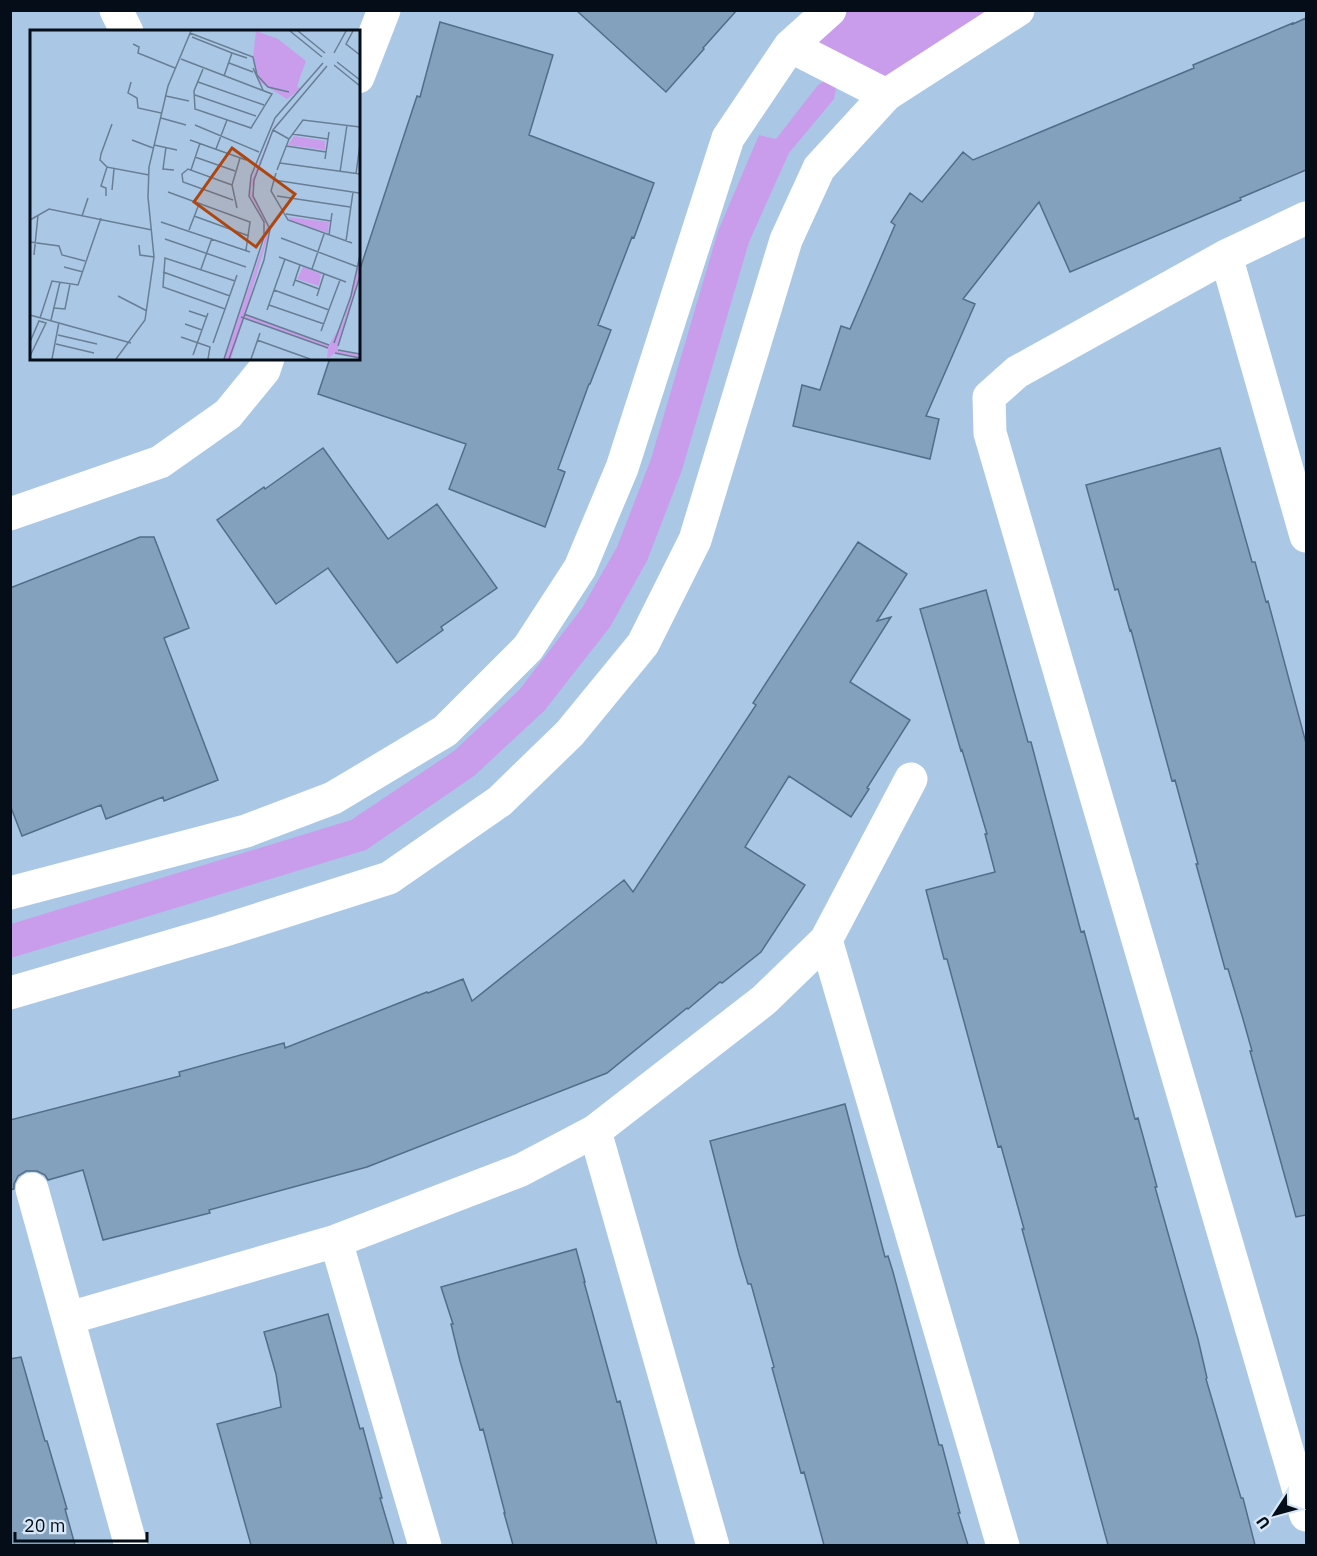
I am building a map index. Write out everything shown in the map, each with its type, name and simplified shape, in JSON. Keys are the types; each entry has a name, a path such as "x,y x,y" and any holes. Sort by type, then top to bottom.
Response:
{"street":[{"path":"116,10 126,30"},
{"path":"360,72 384,10"},
{"path":"10,893 246,831 333,798 445,731 528,648 580,568 622,468 728,138 790,46 830,10"},
{"path":"10,993 222,932 389,878 500,801 570,733 642,644 695,540 786,240 819,168 886,94 1018,10"},
{"path":"790,46 886,94"},
{"path":"1306,218 1226,256 1017,372 989,397 990,434 1296,1441 1306,1515"},
{"path":"1226,256 1306,536"},
{"path":"13,508 160,462 228,414 264,370 267,360"},
{"path":"69,1318 336,1240 520,1170 595,1131 764,1000 826,940 911,779"},
{"path":"826,940 1003,1545"},
{"path":"595,1131 713,1545"},
{"path":"32,1189 131,1545"},
{"path":"336,1240 425,1545"}],"shaded area":[{"path":"830,11 1018,11 886,95 790,46"},
{"path":"830,78 837,82 834,99 789,153 749,242 682,470 647,561 610,627 544,711 474,776 366,850 11,958 11,924 351,820 454,751 520,689 582,608 617,547 651,459 718,231 759,135 776,139 818,85"}],"building":[{"path":"576,10 737,10 666,92"},
{"path":"1306,18 1306,170 1070,272 1039,202 963,299 975,304 926,416 939,419 930,459 793,426 802,385 820,390 841,326 850,329 895,225 891,222 910,193 922,202 963,152 973,160 1194,68 1193,65"},
{"path":"440,22 553,55 529,135 654,183 598,325 611,330 558,469 565,472 545,527 449,489 466,444 318,394 329,360 360,360 360,269 417,96 420,97"},
{"path":"323,448 388,539 437,504 497,588 441,627 443,630 397,663 328,568 276,604 217,520"},
{"path":"1220,448 1252,562 1255,562 1266,602 1268,601 1306,743 1306,1215 1296,1217 1243,1019 1228,969 1225,969 1175,780 1172,781 1131,630 1118,589 1115,590 1086,485"},
{"path":"140,537 154,537 189,628 164,638 218,780 164,801 163,797 106,819 101,805 22,836 10,805 10,588"},
{"path":"858,542 907,574 877,621 891,617 850,682 910,720 851,817 789,776 745,847 805,885 761,952 607,1073 367,1167 209,1210 210,1213 103,1240 83,1170 48,1180 45,1175 37,1171 26,1171 18,1176 14,1189 10,1190 10,1120 180,1076 179,1072 284,1043 285,1048 463,979 472,1001 624,880 633,892 756,705 753,703"},
{"path":"986,590 1028,742 1031,742 1081,932 1084,931 1135,1119 1138,1118 1198,1339 1206,1379 1255,1545 1108,1545 1001,1146 998,1147 926,890 995,872 985,834 987,834 920,609"},
{"path":"845,1104 885,1257 888,1256 893,1272 968,1545 824,1545 804,1472 801,1473 751,1284 748,1284 739,1254 710,1141"},
{"path":"576,1249 617,1402 620,1401 657,1545 513,1545 483,1429 480,1430 460,1361 451,1324 453,1324 441,1287"},
{"path":"328,1314 360,1429 363,1428 394,1545 251,1545 217,1424 281,1407 276,1374 264,1332"},
{"path":"21,1357 67,1509 65,1509 75,1545 10,1545 10,1359"}]}
